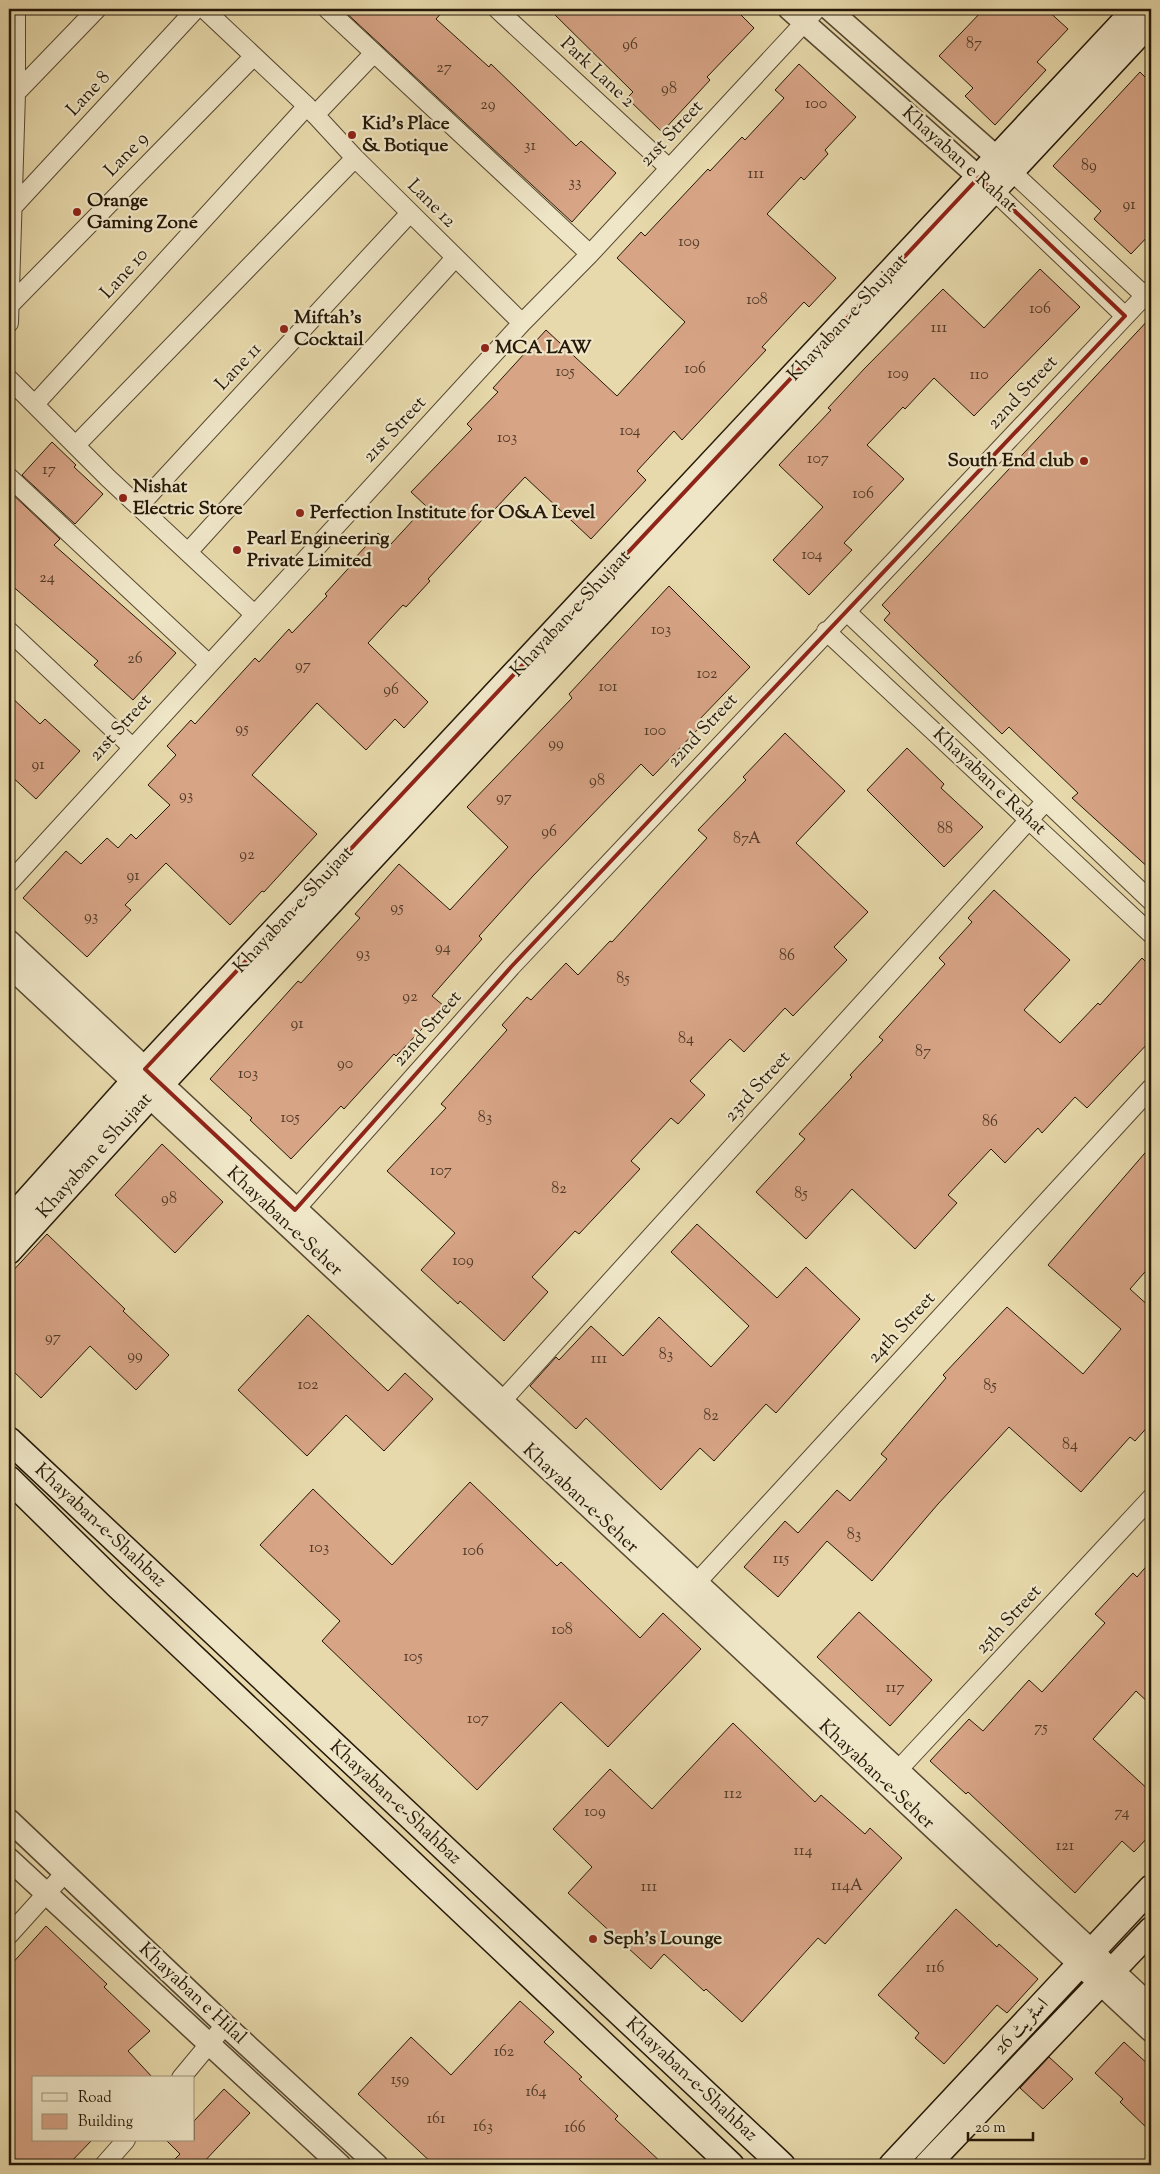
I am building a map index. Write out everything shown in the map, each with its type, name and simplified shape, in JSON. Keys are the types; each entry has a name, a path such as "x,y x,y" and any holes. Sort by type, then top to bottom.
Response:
{"main road":[{"name":"Khayaban-e-Shujaat","path":"1005,164 1136,9"},
{"name":"Khayaban-e-Shujaat","path":"9,1222 147,1083 986,183 1151,21"},
{"name":"Khayaban e Shujaat","path":"9,1251 147,1083"},
{"name":"Khayaban-e-Shahbaz","path":"9,1440 782,2165"},
{"name":"Khayaban-e-Shahbaz","path":"9,1479 125,1593 731,2165"},
{"name":"اسٹریٹ 26","path":"892,2165 1151,1888"},
{"name":"اسٹریٹ 26","path":"927,2165 1151,1930"}],"street":[{"path":"9,323 16,93 12,59 16,9"},
{"path":"16,93 97,9"},
{"name":"Lane 8","path":"12,208 196,9"},
{"name":"Lane 12","path":"204,9 311,110 355,158 522,323"},
{"path":"327,9 590,254"},
{"name":"Park Lane 2","path":"497,9 669,168"},
{"name":"Khayaban e Rahat","path":"829,9 1148,293"},
{"name":"21st Street","path":"9,883 522,323 590,254 669,168 804,13"},
{"name":"Khayaban e Rahat","path":"804,13 1125,316"},
{"name":"Lane 10","path":"35,404 311,110 374,53"},
{"name":"Lane 9","path":"10,305 254,56"},
{"path":"76,445 355,158"},
{"name":"Lane 11","path":"139,506 410,213"},
{"path":"189,552 455,258"},
{"name":"22nd Street","path":"296,1210 511,967 826,631 847,612 1148,293"},
{"path":"9,379 139,506 254,614"},
{"path":"9,477 209,664"},
{"name":"Khayaban e Rahat","path":"847,612 1151,901"},
{"path":"9,631 132,747"},
{"name":"Khayaban e Rahat","path":"826,631 1151,934"},
{"name":"23rd Street","path":"501,1402 1046,801"},
{"name":"Khayaban-e-Seher","path":"9,941 147,1083 1107,1977 1151,2031"},
{"name":"Khayaban-e-Seher","path":"9,966 296,1210 501,1402 691,1590 898,1770 1086,1958"},
{"name":"24th Street","path":"691,1590 1151,1088"},
{"name":"25th Street","path":"898,1770 1151,1498"},
{"name":"Khayaban e Hilal","path":"9,1820 225,2025 377,2165"},
{"name":"Khayaban e Hilal","path":"9,1859 340,2165"},
{"path":"9,1934 64,1874"},
{"name":"Khayaban-e-Seher","path":"1107,1977 1151,2006"},
{"path":"183,2076 225,2025"},
{"path":"104,2165 124,2142"}],"highlighted area":[{"path":"979,177 1125,316 511,967 295,1210 145,1069"}],"building":[{"path":"342,9 445,9 436,19 489,67 491,64 576,146 581,141 616,173 572,222"},
{"path":"549,9 735,9 754,28 707,77 710,80 662,132 627,98 633,92"},
{"path":"984,9 1046,9 1068,29 1037,62 1046,70 995,125 965,96 973,88 939,56"},
{"path":"799,64 856,117 825,150 828,154 804,180 801,177 767,214 836,278 809,307 804,302 762,347 766,350 682,440 674,431 637,471 646,480 591,539 525,477 495,509 493,508 428,579 430,581 406,607 403,605 368,643 428,702 404,728 395,719 366,750 317,703 252,775 317,834 264,892 262,891 230,925 166,863 125,905 131,910 87,957 23,898 66,851 81,864 107,838 118,848 131,834 136,839 170,805 148,785 176,755 167,746 191,720 195,724 255,658 259,662 289,629 292,633 327,596 325,594 378,533 391,544 426,506 411,492 472,429 467,424 498,392 493,388 546,330 617,396 685,322 617,258 641,232 645,236 708,169 710,171 742,137 745,140 784,98 775,90"},
{"path":"1140,72 1151,83 1151,233 1131,254 1094,219 1101,211 1053,166"},
{"path":"1040,269 1080,307 974,416 934,378 867,445 904,479 844,543 852,550 809,595 773,560 823,507 779,465 831,410 828,408 864,369 943,289 984,328"},
{"name":"South End club","path":"1151,317 1151,870 1072,798 1078,793 1009,727 1002,734 884,620 890,613 882,605"},
{"path":"52,442 76,465 74,467 103,494 75,524 22,475"},
{"path":"9,491 60,539 54,545 176,653 133,700 94,665 98,661 9,583"},
{"path":"669,586 750,667 696,723 700,727 653,776 641,764 533,876 479,936 482,939 432,996 444,1006 396,1056 394,1054 344,1109 341,1106 291,1159 250,1120 252,1118 210,1079 298,981 301,983 360,918 355,914 399,864 450,910 508,847 467,807 572,698 569,694"},
{"path":"9,695 40,724 45,719 80,751 36,799 9,774"},
{"path":"785,733 845,791 796,843 868,912 834,947 847,960 793,1016 785,1008 744,1052 730,1039 690,1081 705,1095 678,1124 671,1118 631,1161 640,1169 579,1234 575,1231 532,1277 548,1292 504,1341 460,1301 458,1304 421,1270 455,1233 387,1171 446,1108 441,1104 507,1030 502,1025 527,997 531,1000 566,963 578,975 610,941 612,942 707,838 698,830 746,780 743,777"},
{"path":"907,748 944,784 941,788 983,827 944,867 867,790"},
{"path":"994,890 1070,960 1024,1010 1060,1043 1098,1003 1100,1005 1142,958 1151,967 1151,1040 1087,1108 1075,1097 1042,1133 1038,1128 1005,1163 991,1149 948,1195 957,1203 915,1249 852,1189 806,1239 756,1192 805,1139 799,1134 852,1077 850,1075 883,1040 879,1037 945,964 939,958 972,922 968,918"},
{"path":"162,1144 223,1202 175,1253 115,1195"},
{"path":"1151,1146 1151,1265 1130,1289 1151,1308 1151,1423 1135,1441 1130,1437 1081,1492 1009,1427 938,1504 872,1581 827,1541 778,1597 744,1567 785,1521 798,1533 837,1490 850,1501 887,1459 881,1454 946,1378 943,1375 1007,1307 1083,1374 1121,1329 1048,1265"},
{"path":"697,1224 777,1298 806,1267 860,1319 776,1413 766,1404 714,1461 700,1448 661,1490 586,1418 576,1429 530,1386 556,1357 559,1360 591,1326 623,1356 659,1317 711,1367 749,1326 671,1252"},
{"path":"47,1234 125,1309 123,1311 169,1355 136,1390 90,1346 41,1398 9,1367 9,1275"},
{"path":"308,1315 388,1391 405,1373 433,1399 384,1451 346,1415 307,1456 238,1390"},
{"path":"470,1482 557,1566 561,1562 640,1638 663,1613 701,1649 608,1747 561,1702 477,1790 322,1641 340,1621 260,1545 313,1489 392,1565"},
{"path":"1151,1561 1151,1705 1136,1691 1093,1739 1151,1792 1151,1834 1134,1852 1122,1841 1075,1893 968,1792 966,1794 930,1761 969,1719 983,1731 1029,1680 1042,1692 1105,1623 1095,1614 1133,1573 1137,1577"},
{"path":"859,1612 932,1680 890,1726 817,1657"},
{"path":"733,1723 815,1802 821,1795 865,1834 870,1828 902,1858 825,1944 818,1938 742,2022 706,1989 704,1991 664,1954 651,1969 568,1893 592,1867 553,1829 610,1769 652,1809"},
{"path":"956,1909 997,1947 999,1944 1038,1979 1007,2013 997,2005 944,2064 915,2038 919,2033 878,1995"},
{"path":"46,1926 107,1984 104,1987 150,2031 128,2051 151,2076 32,2076 32,2142 90,2142 68,2165 9,2165 9,1967"},
{"path":"520,2001 554,2032 544,2042 582,2077 579,2079 618,2116 615,2119 664,2165 434,2165 358,2094 411,2037 451,2075"},
{"path":"1124,2042 1151,2067 1151,2132 1120,2102 1123,2099 1095,2073"},
{"path":"1049,2057 1073,2079 1043,2109 1020,2088"},
{"path":"224,2089 250,2113 201,2165 169,2165 180,2154 168,2142 195,2142 195,2120"}],"place":[{"name":"Kid's Place & Botique","path":"352,135"},
{"name":"Orange Gaming Zone","path":"77,212"},
{"name":"Miftah's Cocktail","path":"284,329"},
{"name":"MCA LAW","path":"485,348"},
{"name":"South End club","path":"1084,461"},
{"name":"Nishat Electric Store","path":"123,498"},
{"name":"Perfection Institute for O&A Level","path":"300,513"},
{"name":"Pearl Engineering Private Limited","path":"237,550"},
{"name":"Seph's Lounge","path":"593,1939"}]}
